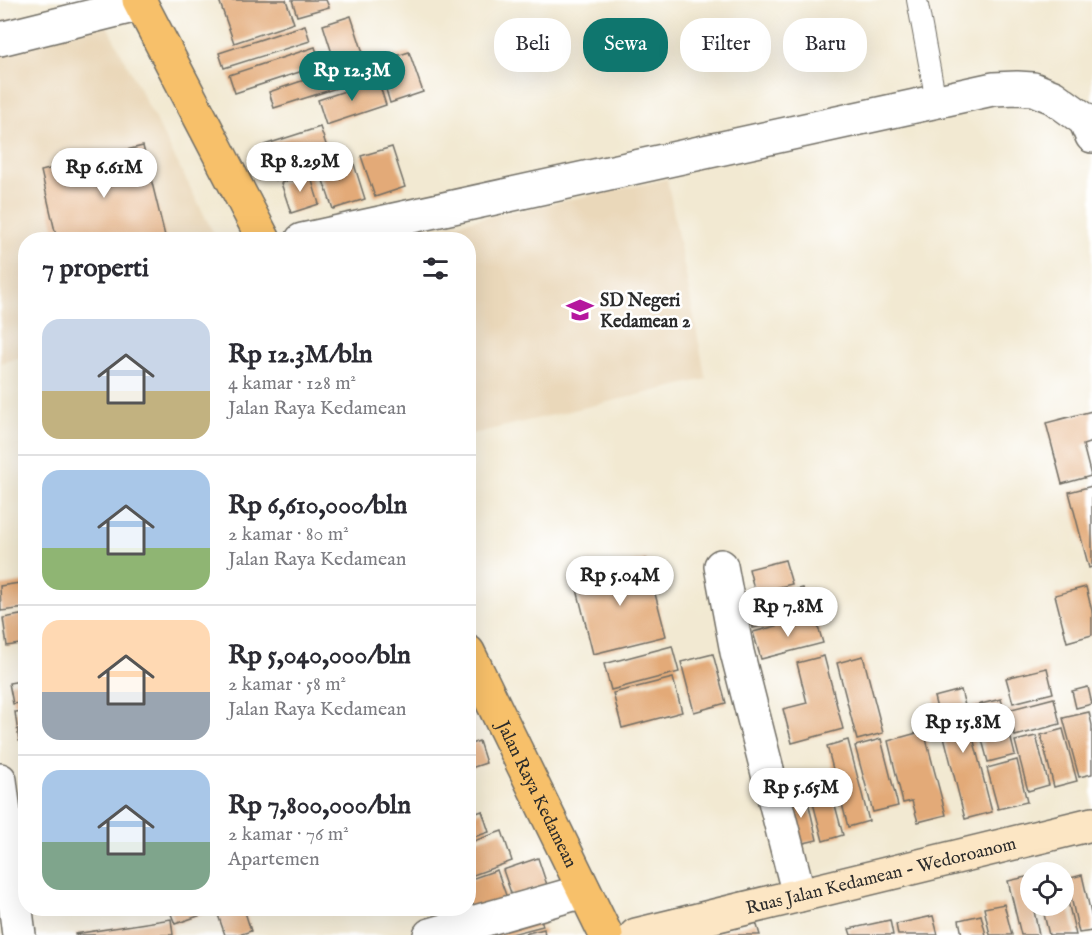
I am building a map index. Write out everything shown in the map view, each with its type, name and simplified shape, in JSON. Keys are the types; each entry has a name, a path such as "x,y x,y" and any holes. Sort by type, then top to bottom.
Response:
{"highway":[{"path":"145,2 260,232"},
{"name":"Jalan Raya Kedamean","path":"476,668 606,935"}],"main road":[{"name":"Ruas Jalan Kedamean - Wedoroanom","path":"636,935 1092,824"}],"street":[{"path":"0,39 145,2"},
{"path":"338,232 993,89 1034,89 1053,97 1085,120 1092,136"},
{"path":"721,566 737,652 799,895"},
{"path":"0,780 19,935"},
{"path":"430,935 584,891"}],"lane":[{"path":"917,0 936,101"}],"shaded area":[{"path":"94,0 213,232 18,232 18,358 0,363 0,21"},
{"name":"SD Negeri Kedamean 2","path":"667,179 706,379 476,433 476,232 416,232"}],"building":[{"path":"219,0 286,0 294,23 234,43"},
{"path":"292,0 326,0 329,7 297,16"},
{"path":"351,16 371,77 274,108 269,92 337,69 323,25"},
{"path":"305,25 310,41 224,68 219,53"},
{"path":"315,47 321,65 235,93 229,75"},
{"path":"409,52 423,92 390,103 378,62"},
{"path":"378,80 386,105 326,125 318,100"},
{"path":"320,127 332,162 275,180 264,145"},
{"path":"143,146 164,232 55,232 41,171"},
{"path":"392,147 405,187 375,197 361,156"},
{"path":"353,161 365,199 333,209 320,172"},
{"path":"310,174 319,204 291,213 281,183"},
{"path":"1092,411 1092,442 1083,445 1091,476 1062,484 1046,423"},
{"path":"1092,486 1092,567 1089,568 1069,492"},
{"path":"646,559 666,636 593,654 574,577"},
{"path":"785,560 792,584 755,593 749,569"},
{"path":"18,583 18,609 1,611 0,586"},
{"path":"1086,587 1092,611 1092,635 1067,642 1055,595"},
{"path":"803,588 810,613 753,628 746,603"},
{"path":"18,615 18,644 7,646 3,618"},
{"path":"815,616 823,643 761,659 753,632"},
{"path":"672,646 679,672 611,690 604,664"},
{"path":"713,654 726,703 694,712 681,662"},
{"path":"824,656 843,729 792,743 783,709 807,703 797,663"},
{"path":"863,656 883,733 857,740 837,663"},
{"path":"1047,668 1053,693 1013,703 1006,678"},
{"path":"673,678 682,712 622,728 613,693"},
{"path":"18,681 18,703 13,704 9,683"},
{"path":"1088,687 1092,704 1076,708 1072,691"},
{"path":"961,690 992,812 965,819 934,697"},
{"path":"1054,698 1060,724 1015,736 1008,710"},
{"path":"1001,699 1015,755 988,762 973,706"},
{"path":"15,712 18,712 18,734"},
{"path":"1089,712 1092,725 1092,774 1079,777 1063,718"},
{"path":"1063,729 1077,781 1054,787 1041,735"},
{"path":"924,731 946,815 918,822 912,801 903,803 888,741"},
{"path":"1036,736 1049,785 1028,791 1015,741"},
{"path":"881,739 898,806 873,812 855,746"},
{"path":"848,740 869,821 848,827 827,746"},
{"path":"479,741 486,763 476,766 476,742"},
{"path":"1017,760 1027,802 998,809 987,768"},
{"path":"828,779 843,835 823,841 808,784"},
{"path":"806,793 817,840 795,845 784,799"},
{"path":"482,811 489,832 476,836 476,813"},
{"path":"502,831 512,861 476,874 476,840"},
{"path":"538,858 547,885 512,896 503,870"},
{"path":"497,870 507,898 476,909 476,877"},
{"path":"1082,875 1092,918 1092,931 1079,933 1074,910 1074,877"},
{"path":"1020,878 1020,916 1035,916 1039,935 1021,935 1008,881"},
{"path":"1004,904 1012,935 990,935 984,908"},
{"path":"538,908 543,926 508,935 488,935"},
{"path":"981,915 986,935 962,935 959,920"},
{"path":"172,916 198,916 175,924"},
{"path":"218,916 246,916 251,931 239,935 225,935"},
{"path":"933,916 938,935 898,935 896,924"},
{"path":"1044,916 1071,916 1076,935 1049,935"},
{"path":"171,919 173,935 75,935 75,934"},
{"path":"890,920 893,935 851,935 849,929"},
{"path":"756,922 760,935 713,935 713,934"},
{"path":"544,929 545,935 524,935 524,934"}],"place":[{"name":"SD Negeri Kedamean 2","path":"580,310"}]}
